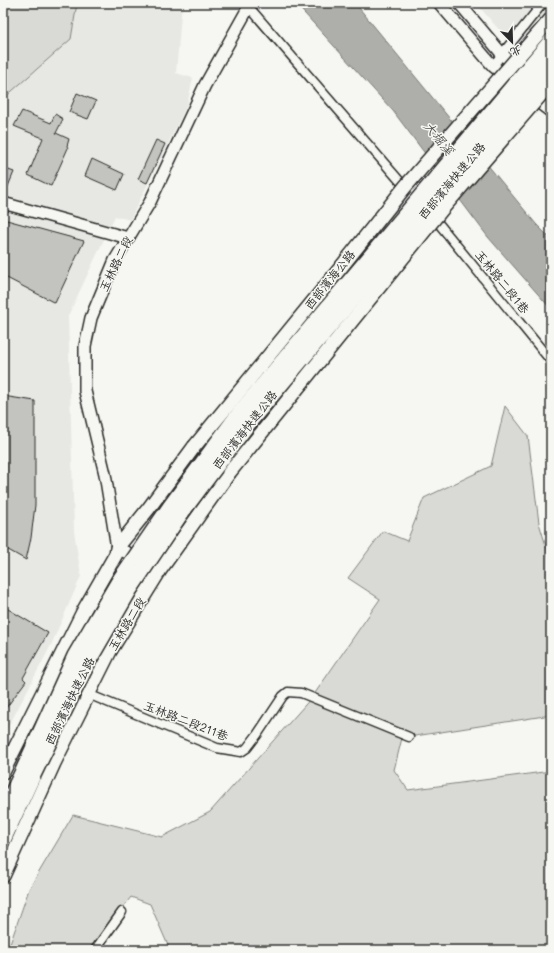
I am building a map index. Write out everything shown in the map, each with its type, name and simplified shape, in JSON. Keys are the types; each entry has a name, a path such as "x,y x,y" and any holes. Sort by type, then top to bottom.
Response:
{"highway":[{"name":"西部濱海快速公路","path":"3,840 75,656 119,581 170,507 241,412 551,41"},
{"name":"西部濱海快速公路","path":"3,813 28,773 130,589 181,513 250,421 551,62"}],"main road":[{"name":"西部濱海公路","path":"117,548 194,447 405,187 551,19"},
{"path":"160,570 230,473 435,219 551,83"},
{"path":"3,772 84,610 116,554 117,548"},
{"name":"玉林路二段","path":"3,876 54,764 110,651 160,570"}],"street":[{"path":"439,3 493,66 551,112"},
{"path":"459,3 502,54 551,99"},
{"path":"493,66 544,3"},
{"path":"250,5 405,187"},
{"name":"玉林路二段","path":"117,548 105,474 85,391 85,346 91,318 115,260 150,202 205,85 250,5"},
{"path":"3,203 128,238"},
{"name":"玉林路二段1巷","path":"435,219 551,361"},
{"path":"117,548 160,570"},
{"name":"玉林路二段211巷","path":"88,694 217,748 241,752 247,748 283,696 288,692 301,693 409,738"},
{"path":"95,950 122,912"}],"shaded area":[{"path":"3,3 182,3 176,73 193,78 187,105 130,220 115,216 68,316 74,531 81,576 52,643 3,737"},
{"path":"3,3 77,3 71,39 3,99"},
{"path":"476,3 551,3 551,90"},
{"path":"505,406 528,436 539,523 551,562 551,715 402,738 394,770 408,790 551,771 551,950 170,950 150,904 131,897 89,950 8,950 29,889 73,815 162,837 210,812 313,696 380,599 348,578 383,531 407,541 424,498 491,466"}],"water":[{"name":"大堀溪","path":"295,3 355,3 536,224 551,239 551,309 488,237 393,111"}],"building":[{"path":"77,93 96,101 88,119 69,112"},
{"path":"22,111 51,123 55,114 63,119 56,133 69,139 67,146 68,148 51,186 28,175 43,138 14,126"},
{"path":"156,140 165,144 147,183 138,179"},
{"path":"92,159 124,174 117,190 85,176"},
{"path":"3,168 14,172 4,196 3,196"},
{"path":"3,219 84,241 55,303 3,276"},
{"path":"3,396 35,401 35,505 31,538 26,560 3,547"},
{"path":"3,606 48,633 23,678 26,681 3,712"}]}
